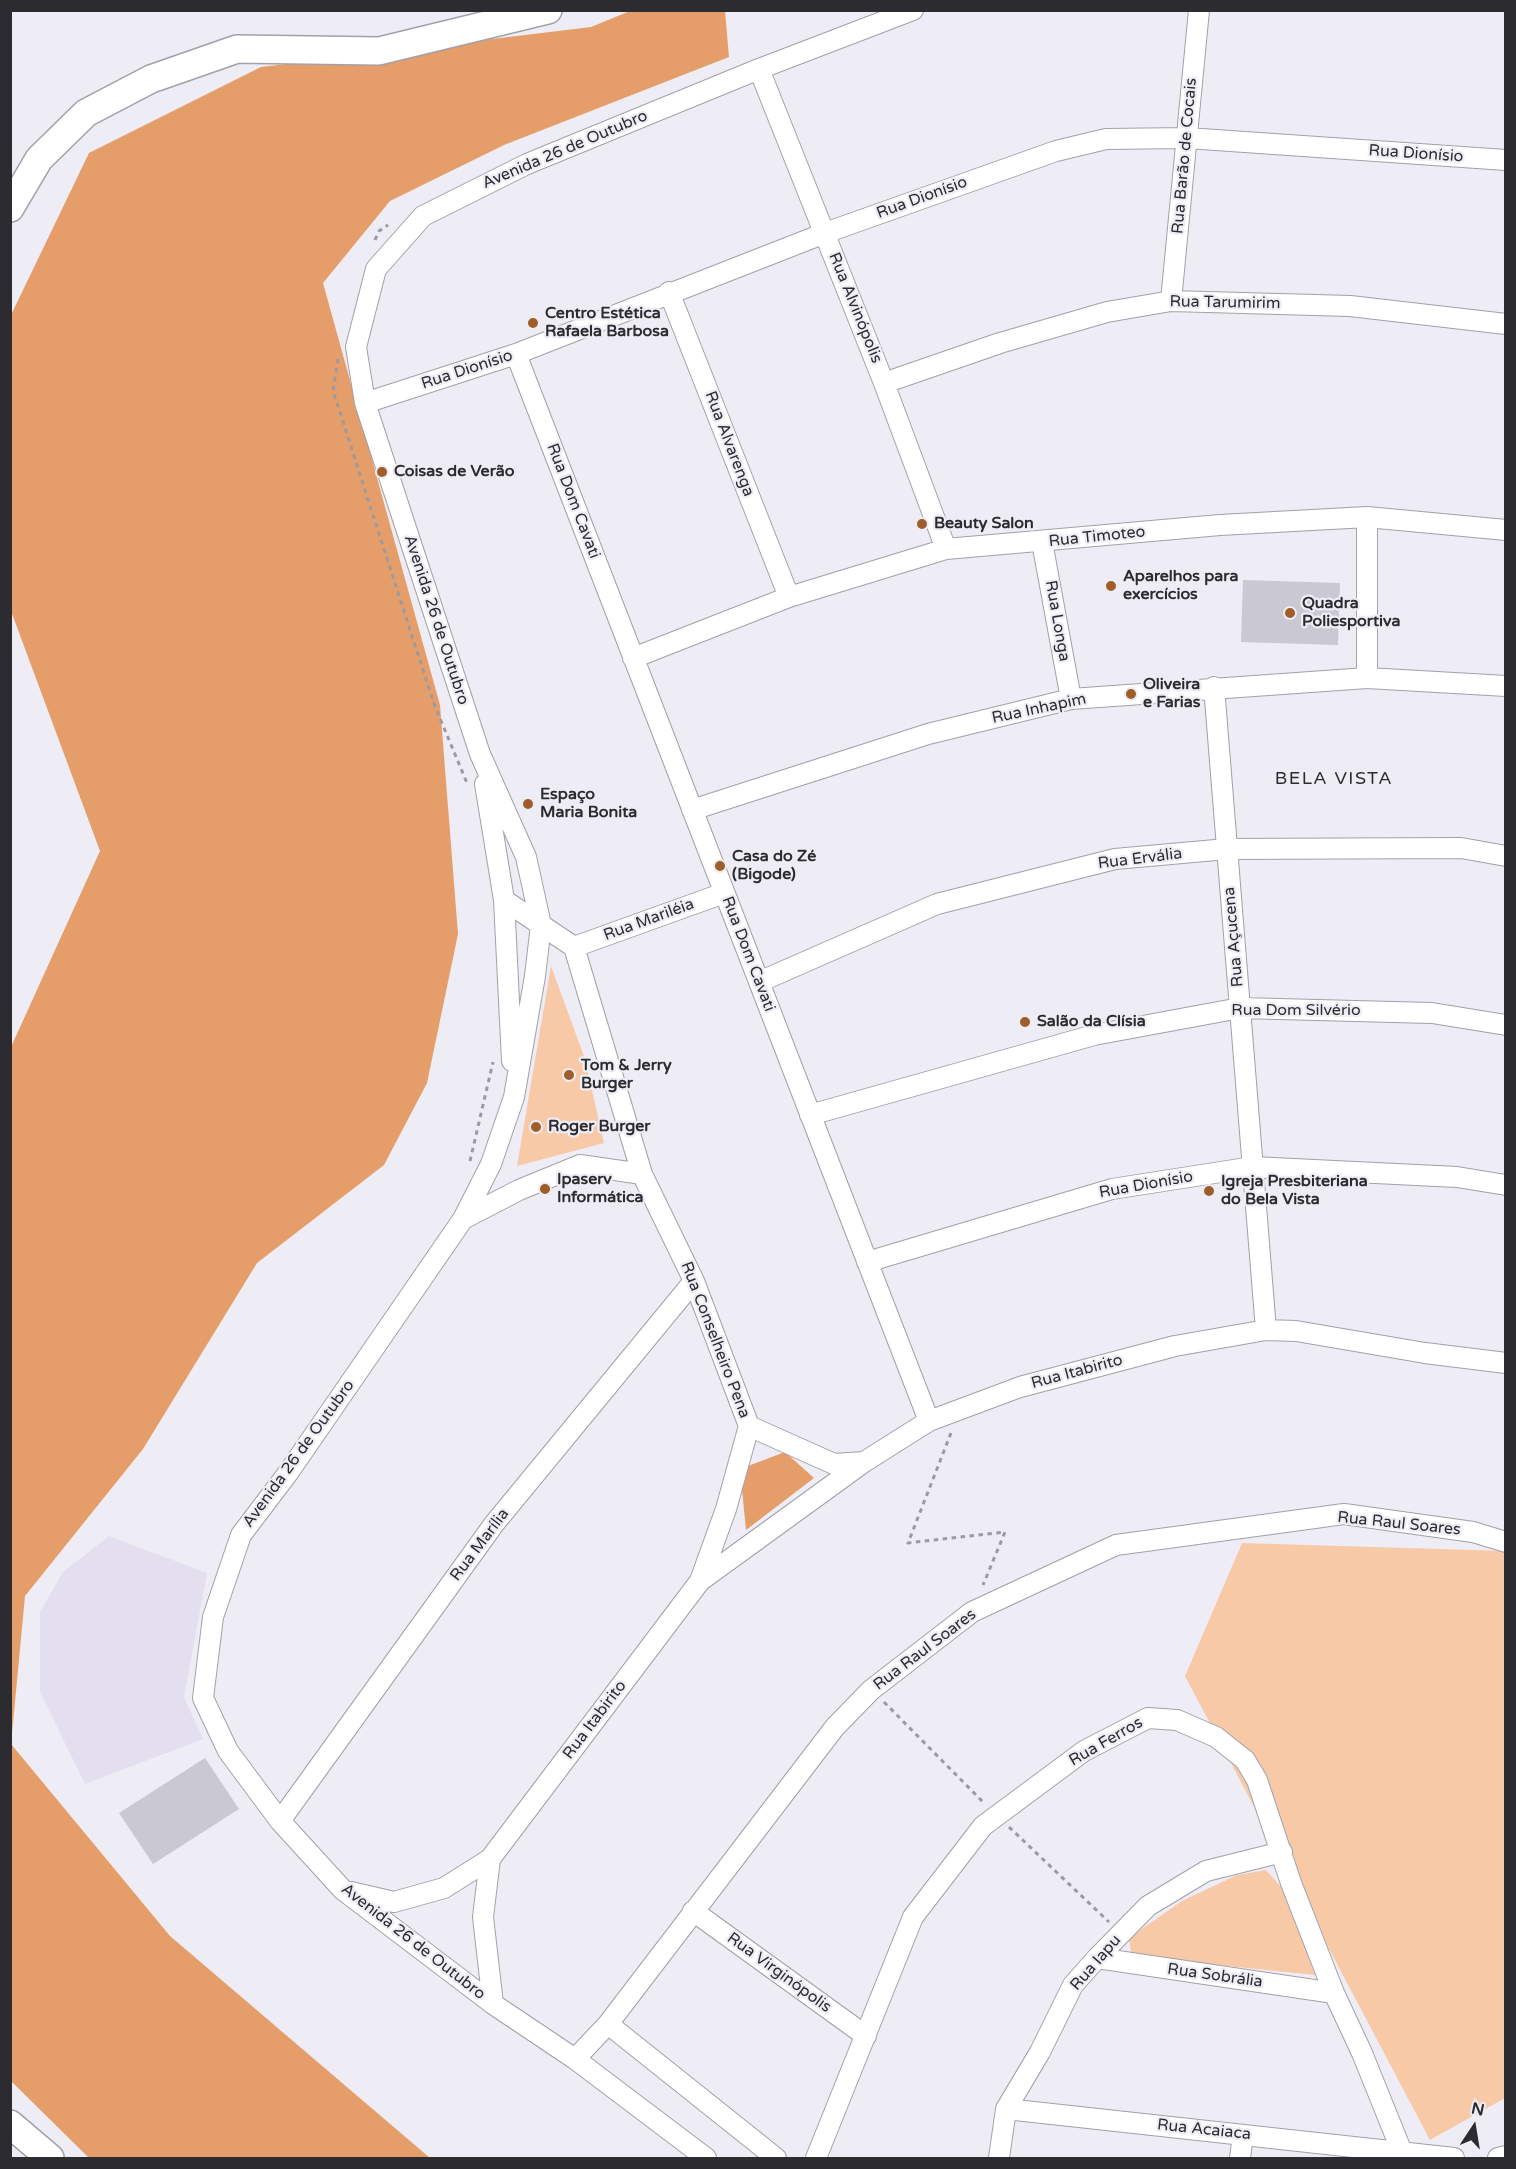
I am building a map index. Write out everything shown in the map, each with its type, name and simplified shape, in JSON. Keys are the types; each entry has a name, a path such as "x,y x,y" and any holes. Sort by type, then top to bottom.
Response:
{"main road":[{"path":"10,208 39,159 86,113 151,79 237,49 379,51 548,10"},
{"path":"10,2124 50,2158"}],"street":[{"name":"Avenida 26 de Outubro","path":"706,2158 575,2059 493,2004 343,1890 280,1821 228,1751 203,1698 213,1617 241,1535 288,1473 463,1219 491,1164 514,1097 536,976 541,925 526,857 480,754 365,403 356,347 376,268 423,216 526,164 759,69 913,10"},
{"name":"Rua Barão de Cocais","path":"1171,301 1199,10"},
{"name":"Rua Alvinópolis","path":"759,69 884,383 946,549"},
{"name":"Rua Dionísio","path":"365,403 516,354 669,292 825,233 1056,151 1106,139 1187,138 1506,160"},
{"name":"Rua Alvarenga","path":"669,292 789,597"},
{"name":"Rua Tarumirim","path":"884,383 1000,343 1107,312 1171,301 1350,306 1506,324"},
{"name":"Rua Dom Cavati","path":"516,354 929,1421"},
{"name":"Rua Timoteo","path":"633,658 789,597 946,549 1220,525 1367,517 1506,530"},
{"path":"1367,517 1367,678"},
{"name":"Rua Longa","path":"1042,542 1071,699"},
{"name":"Rua Inhapim","path":"692,810 928,734 1071,699 1214,687 1367,678 1506,686"},
{"name":"Rua Açucena","path":"1214,687 1266,1330"},
{"name":"Avenida 26 de Outubro","path":"480,754 504,900 514,1097"},
{"name":"Rua Ervália","path":"759,982 937,904 1115,859 1227,849 1461,848 1506,856"},
{"name":"Rua Mariléia","path":"573,947 724,893"},
{"path":"504,900 573,947"},
{"name":"Rua Conselheiro Pena","path":"573,947 642,1174 694,1281 749,1426 834,1464 864,1462"},
{"name":"Rua Dom Silvério","path":"810,1115 1094,1035 1240,1008 1431,1013 1506,1025"},
{"path":"463,1219 519,1190 580,1165 642,1174"},
{"name":"Rua Dionísio","path":"867,1262 1112,1189 1253,1167 1457,1177 1506,1185"},
{"name":"Rua Marília","path":"280,1821 494,1524 694,1281"},
{"name":"Rua Itabirito","path":"343,1890 394,1902 444,1888 490,1858 700,1581 864,1462 929,1421 1020,1387 1175,1346 1266,1330 1296,1331 1425,1353 1506,1363"},
{"name":"Rua Itabirito","path":"700,1581 726,1509 749,1426"},
{"name":"Rua Raul Soares","path":"575,2059 608,2024 835,1727 871,1690 972,1612 1116,1545 1344,1515 1473,1532 1506,1542"},
{"name":"Rua Ferros","path":"816,2158 913,1917 983,1826 1084,1751 1148,1718 1177,1720 1216,1737 1245,1760 1260,1787 1334,1993 1362,2053 1402,2152"},
{"name":"Rua Iapu","path":"999,2158 1006,2109 1040,2052 1073,1985 1097,1958 1148,1906 1206,1871 1282,1852"},
{"path":"490,1858 483,1917 493,2004"},
{"name":"Rua Virginópolis","path":"693,1911 866,2036"},
{"name":"Rua Sobrália","path":"1097,1958 1334,1993"},
{"path":"608,2024 776,2158"},
{"name":"Rua Acaiaca","path":"1006,2109 1402,2152"},
{"path":"1240,2158 1244,2135"},
{"path":"1402,2152 1454,2158"},
{"path":"1498,2158 1506,2156"}],"path":[{"path":"370,250 379,231 389,225"},
{"path":"339,356 333,391 434,704 470,790"},
{"path":"468,1167 495,1052"},
{"path":"960,1410 908,1543 1005,1532 972,1612"},
{"path":"939,1439 961,1430"},
{"path":"871,1690 1121,1934"}],"shaded area":[{"path":"630,11 725,11 729,57 504,145 390,201 323,283 440,705 458,934 427,1083 384,1165 257,1263 143,1449 25,1596 11,1744 11,1047 100,851 11,611 11,315 89,153 261,67 591,27"},
{"path":"551,966 585,1059 604,1143 517,1166"},
{"path":"785,1452 814,1478 746,1530 740,1469"},
{"path":"109,1536 207,1573 184,1697 203,1739 85,1784 40,1692 40,1612 63,1572"},
{"path":"1242,1543 1505,1551 1505,2098 1430,2140 1185,1676"},
{"path":"11,1744 170,1936 430,2158 89,2158 11,2081"},
{"path":"1266,1870 1284,1890 1315,1975 1150,1958 1131,1952 1129,1938 1182,1901 1237,1875"}],"building":[{"name":"Quadra Poliesportiva","path":"1243,580 1340,583 1338,645 1241,642"},
{"path":"205,1758 239,1809 153,1864 119,1813"}],"place":[{"name":"Centro Estética Rafaela Barbosa","path":"533,323"},
{"name":"Coisas de Verão","path":"382,472"},
{"name":"Beauty Salon","path":"922,524"},
{"name":"Aparelhos para exercícios","path":"1111,586"},
{"name":"Quadra Poliesportiva","path":"1290,613"},
{"name":"Oliveira e Farias","path":"1131,694"},
{"name":"Espaço Maria Bonita","path":"528,804"},
{"name":"Casa do Zé (Bigode)","path":"720,866"},
{"name":"Salão da Clísia","path":"1025,1022"},
{"name":"Tom & Jerry Burger","path":"569,1075"},
{"name":"Roger Burger","path":"536,1127"},
{"name":"Ipaserv Informática","path":"545,1189"},
{"name":"Igreja Presbiteriana do Bela Vista","path":"1209,1191"}],"district":[{"name":"BELA VISTA","path":"1334,779"}]}
